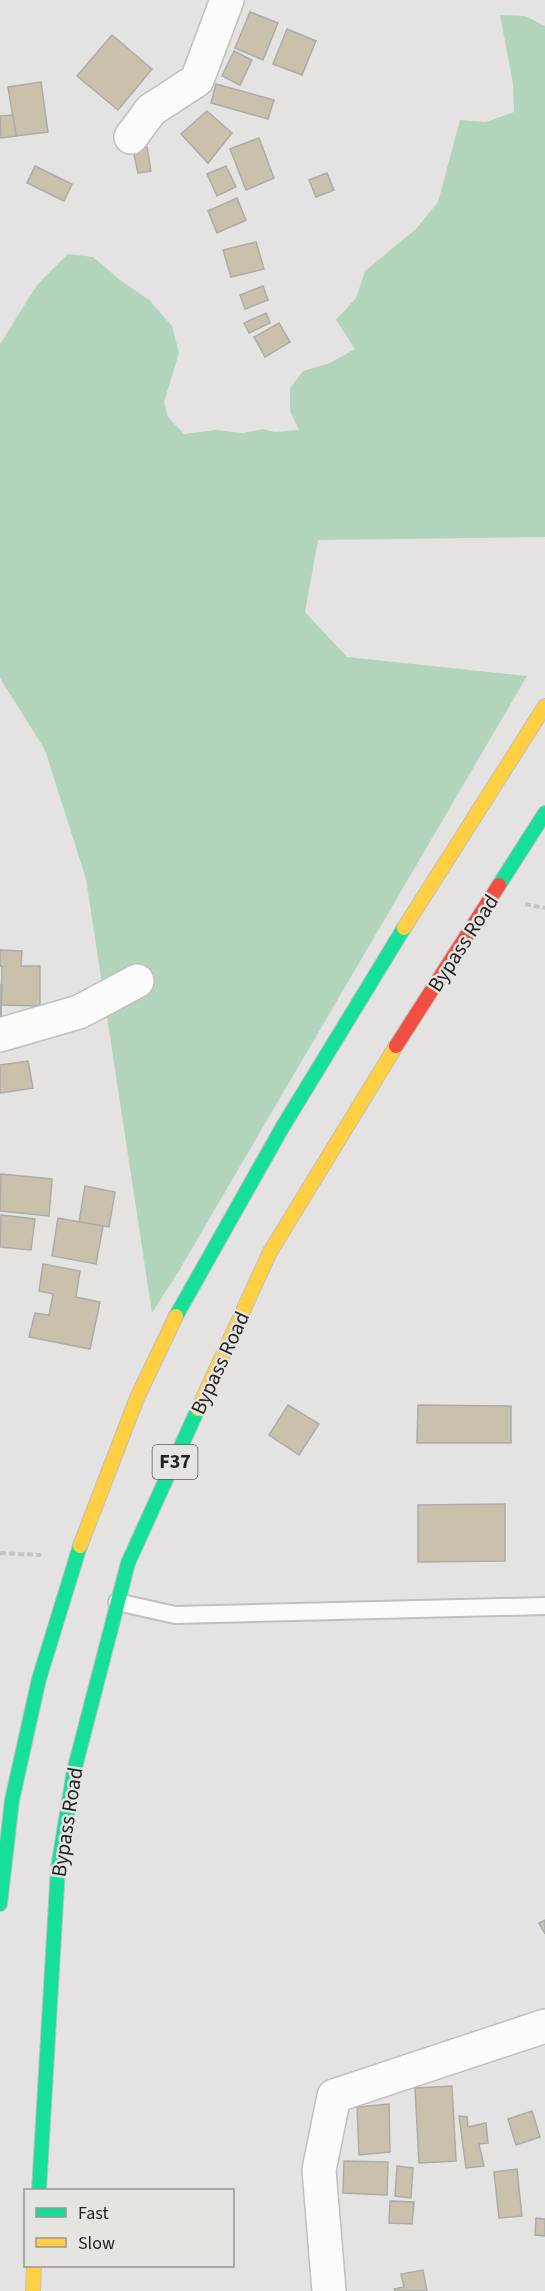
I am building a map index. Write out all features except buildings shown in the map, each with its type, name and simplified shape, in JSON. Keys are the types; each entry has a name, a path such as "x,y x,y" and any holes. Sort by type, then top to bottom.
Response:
{"highway":[{"name":"F37","path":"0,1904 12,1800 39,1679 137,1398 186,1296 282,1128 432,883 545,706"},
{"name":"Bypass Road","path":"39,2189 58,1868 74,1771 117,1602 123,1563 270,1252 389,1057 545,813"},
{"path":"33,2291 34,2267"}],"street":[{"path":"131,136 151,110 197,80 227,0"},
{"path":"0,1035 79,1012 137,981"},
{"path":"329,2291 319,2170 334,2096 545,2026"}],"lane":[{"path":"117,1602 176,1615 545,1606"}],"green space":[{"path":"500,15 525,16 545,26 545,537 318,540 305,612 347,657 527,676 180,1269 152,1313 86,879 45,750 0,678 0,344 37,285 68,254 93,257 150,301 172,326 179,353 164,402 168,417 184,434 216,430 243,433 263,429 274,432 299,430 290,411 290,388 303,371 330,363 355,349 336,320 356,298 365,271 416,229 438,202 460,120 486,122 514,112 513,84"}],"traffic: fast":[{"path":"499,885 545,813"},
{"path":"176,1316 282,1128 404,928"},
{"path":"39,2189 58,1868 74,1771 128,1563 198,1409"},
{"path":"0,1904 12,1800 39,1679 80,1546"}],"traffic: slow":[{"path":"404,928 545,706"},
{"path":"198,1409 270,1252 396,1046"},
{"path":"80,1546 137,1398 176,1316"},
{"path":"33,2291 34,2267"}],"traffic: jam":[{"path":"396,1046 499,885"}]}
